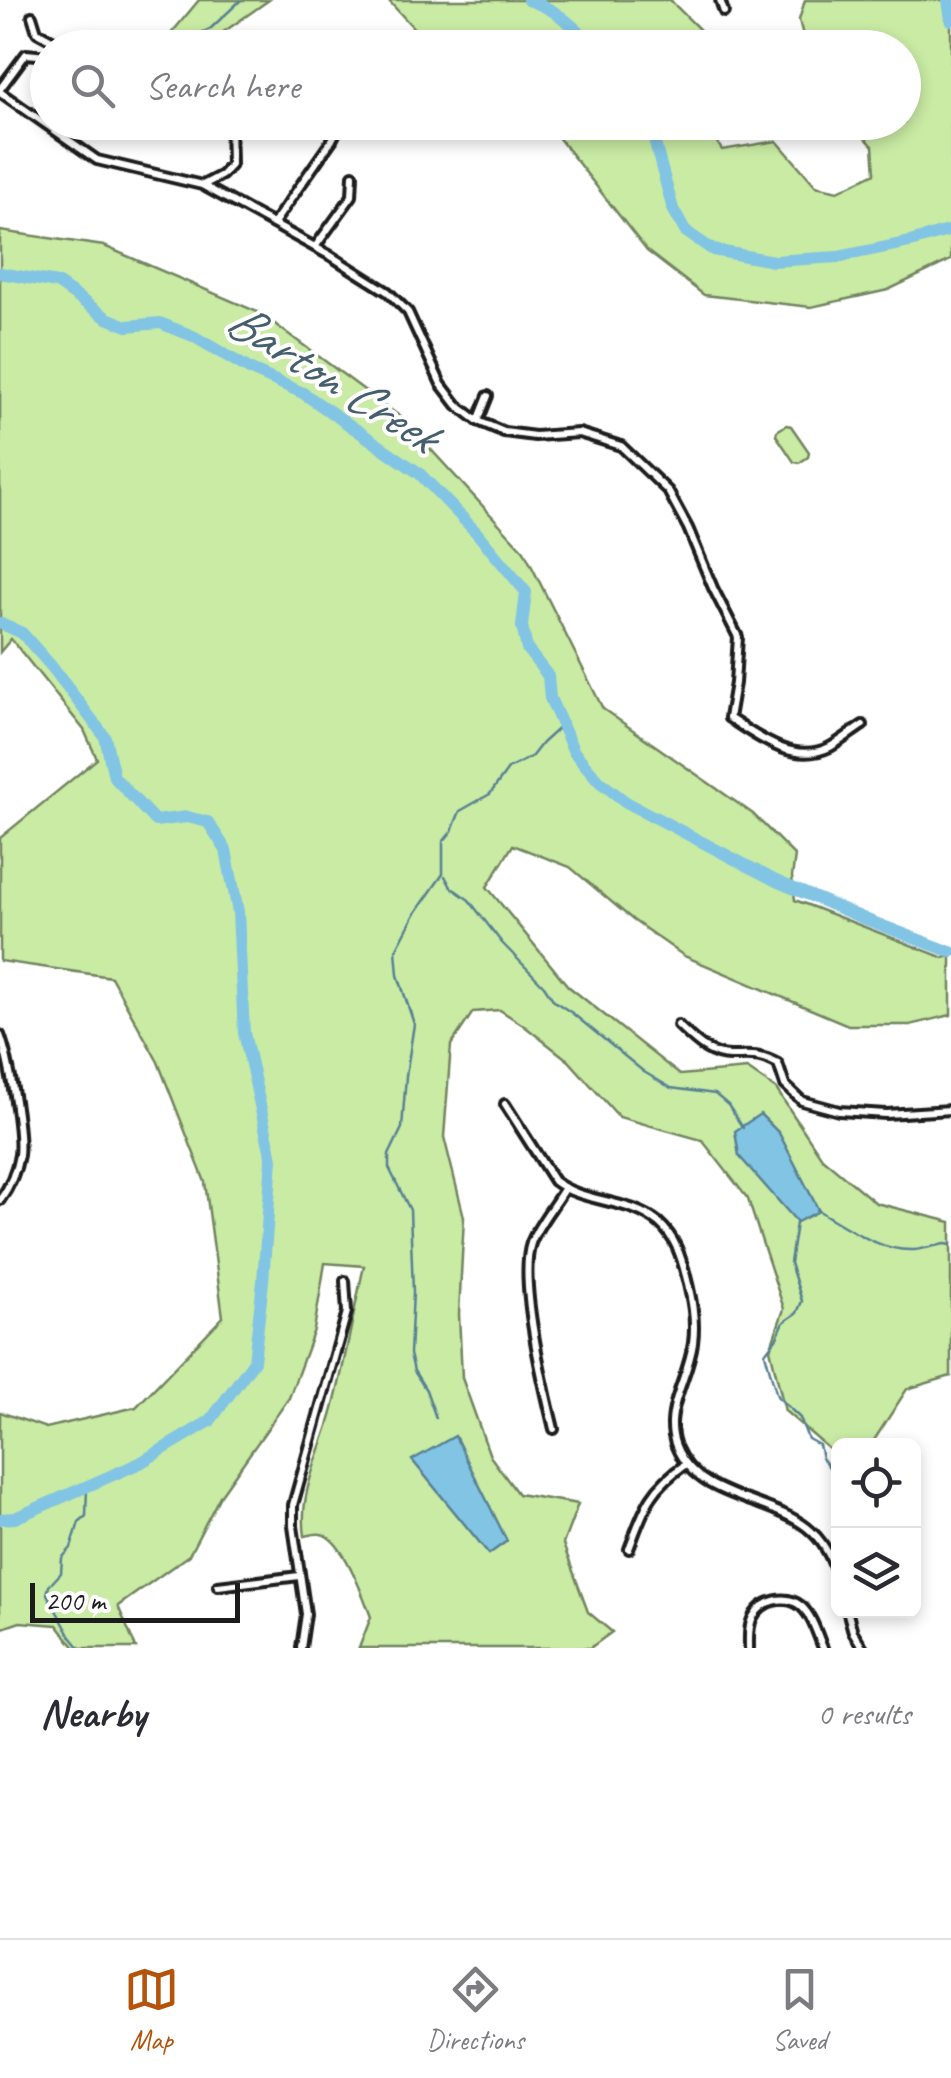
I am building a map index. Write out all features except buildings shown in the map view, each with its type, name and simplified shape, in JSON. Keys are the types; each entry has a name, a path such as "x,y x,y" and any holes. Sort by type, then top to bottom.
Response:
{"street":[{"path":"720,0 724,12"},
{"path":"32,16 36,30"},
{"path":"30,54 26,54 0,91 30,112"},
{"path":"69,140 97,160 202,185 274,222 388,292 408,312 441,384 457,404 478,420 504,432 535,436 579,434 620,446 668,491 738,637 736,683 729,718 759,738 797,754 827,748 863,725"},
{"path":"202,185 231,165 230,140"},
{"path":"274,222 332,140"},
{"path":"315,247 352,196 353,175"},
{"path":"478,420 488,396"},
{"path":"678,1025 701,1046 720,1055 763,1056 778,1064 785,1086 802,1101 839,1110 886,1114 951,1110"},
{"path":"0,1036 10,1073 20,1150 16,1171 0,1200"},
{"path":"506,1104 544,1169 564,1189 642,1212 672,1238 681,1256 693,1306 690,1357 673,1403 672,1422 672,1435 686,1464 716,1487 808,1527 831,1555"},
{"path":"554,1429 542,1379 527,1274 534,1236 564,1189"},
{"path":"300,1648 306,1614 293,1505 347,1312 345,1281"},
{"path":"629,1549 653,1492 686,1464"},
{"path":"218,1586 299,1576"},
{"path":"749,1648 754,1614 775,1600 786,1600 795,1602 810,1617 823,1648"},
{"path":"850,1618 864,1648"}],"green space":[{"path":"199,0 269,0 226,30 174,30"},
{"path":"388,0 670,0 700,30 415,30"},
{"path":"805,0 951,0 951,260 888,290 811,307 704,295 647,251 560,140 716,140 722,150 777,141 816,186 838,191 875,173 873,146 867,140 921,140 921,30 802,30 799,20"},
{"path":"0,231 104,246 260,313 402,418 524,551 603,709 753,814 795,856 795,900 944,958 951,956 951,1015 910,1025 848,1025 684,956 633,920 570,867 513,845 487,887 568,986 680,1075 747,1069 776,1089 822,1158 876,1203 951,1222 951,1376 907,1389 876,1438 831,1438 831,1451 785,1411 770,1349 784,1309 748,1199 702,1140 619,1117 569,1061 523,1025 500,1010 473,1012 451,1045 444,1137 464,1217 459,1314 462,1378 490,1456 518,1494 578,1504 563,1544 588,1612 612,1632 590,1648 359,1648 371,1617 352,1570 329,1538 319,1534 305,1536 308,1487 333,1409 364,1266 325,1263 314,1330 289,1398 220,1496 189,1555 118,1606 136,1648 75,1648 57,1625 20,1622 0,1629 0,1412 46,1428 136,1407 223,1317 205,1182 158,1062 111,977 0,961 0,838 97,759 84,730 11,639 0,652"},
{"path":"786,425 791,426 809,452 799,463 794,462 776,435"}],"water":[{"path":"760,1114 779,1133 819,1211 797,1222 739,1156 735,1131"},
{"path":"455,1436 507,1541 489,1554 412,1460"}],"waterway":[{"path":"208,30 241,0"},
{"path":"528,0 556,13 577,30"},
{"name":"Barton Creek","path":"948,0 951,20"},
{"path":"654,140 673,209 685,231 713,250 773,261 838,257 951,230"},
{"name":"Barton Creek","path":"0,273 57,283 107,318 127,326 160,323 193,336 251,370 303,393 419,473 526,592 522,626 527,649 548,676 550,698 574,752 600,782 626,802 776,881 951,952"},
{"name":"Barton Creek","path":"0,623 22,633 52,667 105,737 114,777 155,821 187,817 208,822 226,850 238,912 244,1033 272,1159 254,1361 210,1421 140,1463 15,1518 0,1519"},
{"path":"436,1418 410,1354 410,1210 389,1168 389,1155 402,1128 414,1024 398,975 396,950 443,874 443,842 460,811 490,794 508,769 532,756 562,725"},
{"path":"445,876 554,1001 644,1072 671,1088 715,1094 728,1105 743,1128"},
{"path":"817,1210 888,1247 914,1250 951,1245"},
{"path":"796,1223 790,1263 802,1301 765,1353 777,1396 800,1418 808,1439 819,1445 831,1470"},
{"path":"80,1648 47,1594 61,1573 62,1558 71,1548 79,1522 86,1516 87,1488"}]}
